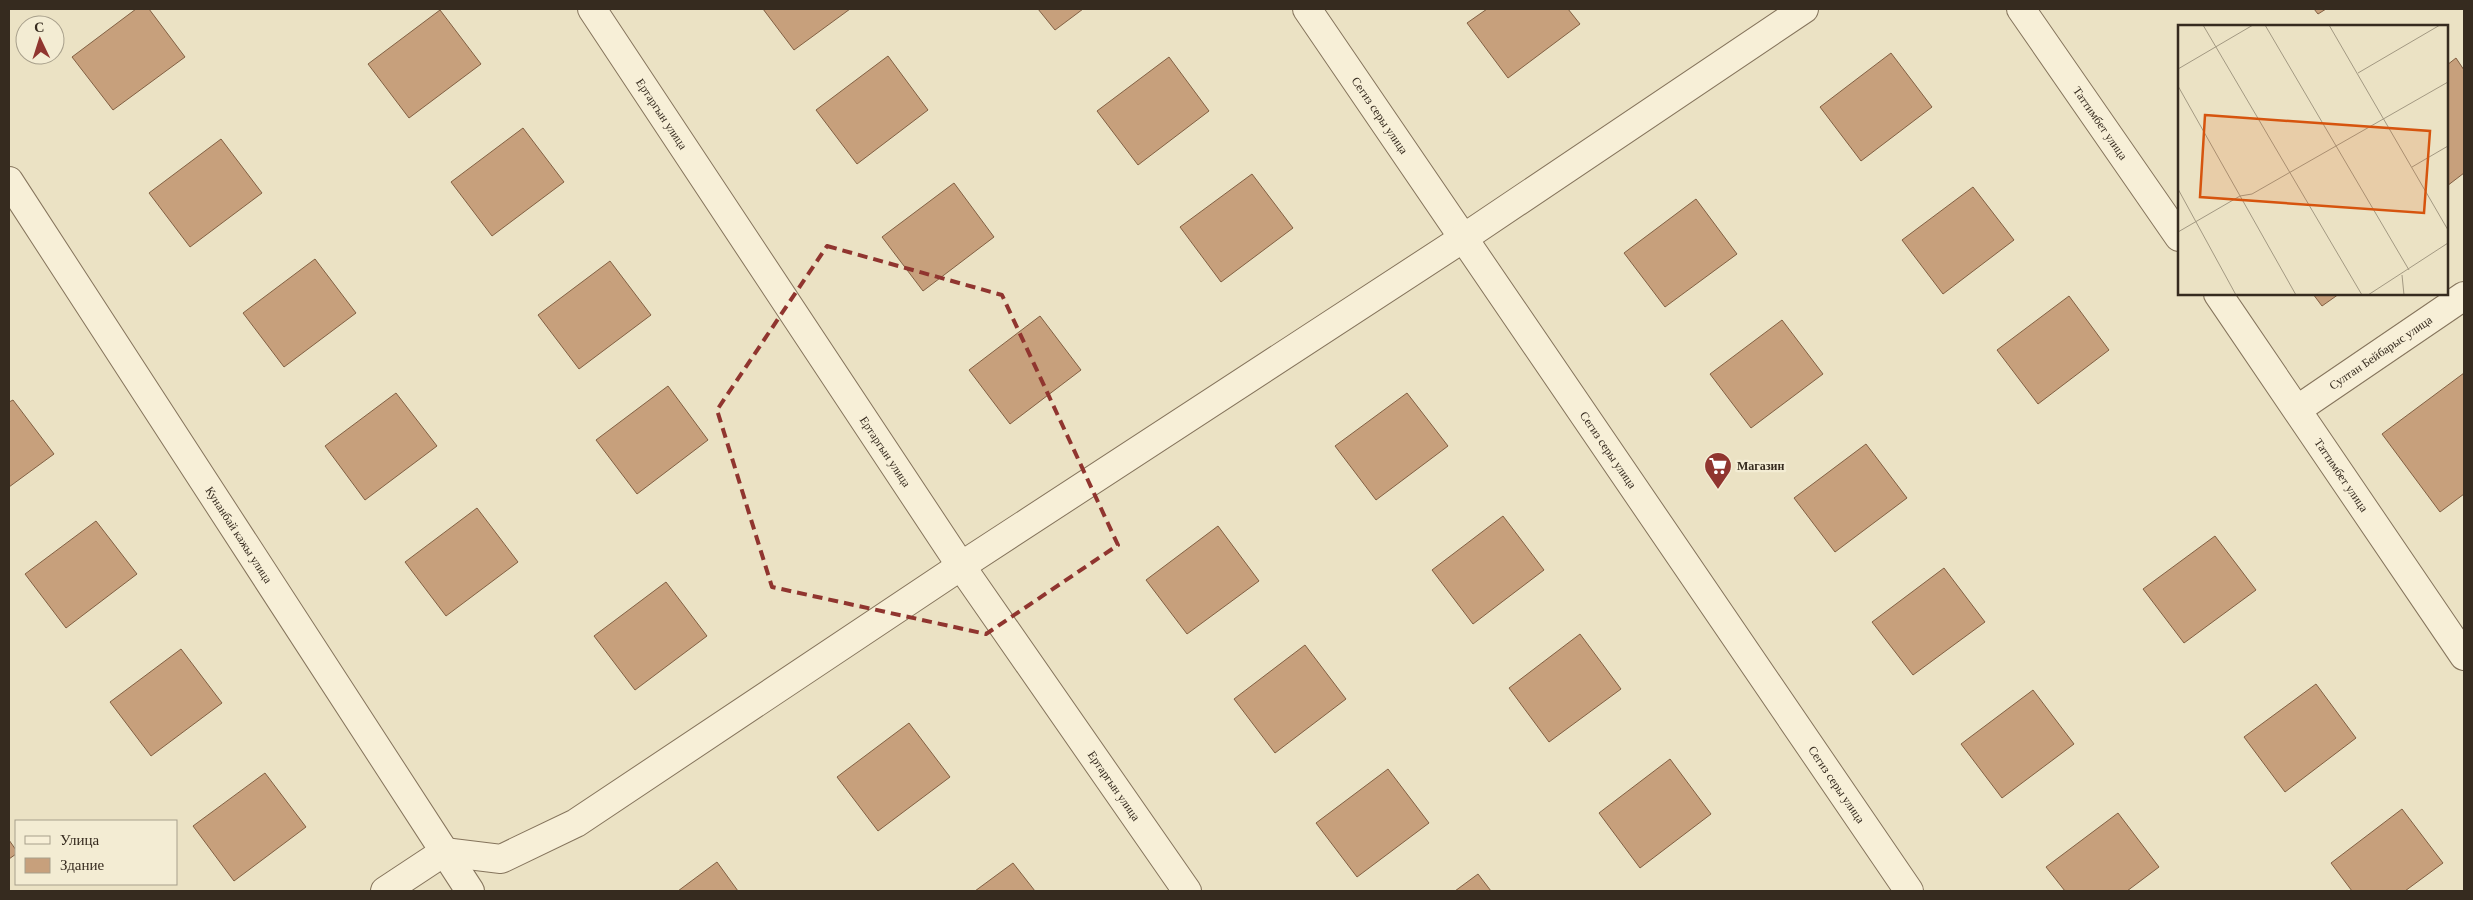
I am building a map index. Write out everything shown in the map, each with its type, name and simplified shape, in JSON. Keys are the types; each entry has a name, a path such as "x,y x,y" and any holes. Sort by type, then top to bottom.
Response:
{"street":[{"name":"Ертаргын улица","path":"592,9 961,566 1187,891"},
{"name":"Сегиз серы улица","path":"1307,9 1465,237 1909,891"},
{"path":"385,891 444,852 501,859 576,822 961,566 1465,237 1804,9"},
{"name":"Таттимбет улица","path":"2021,9 2178,237"},
{"name":"Кунанбай кажы улица","path":"9,181 470,891"},
{"name":"Таттимбет улица","path":"2219,295 2298,409 2464,656"},
{"name":"Султан Бейбарыс улица","path":"2298,409 2464,296"}],"highlighted area":[{"path":"827,246 1002,295 1118,545 986,634 772,587 717,410"}],"building":[{"path":"136,9 149,9 185,57 113,110 72,57"},
{"path":"763,9 850,9 794,50"},
{"path":"1038,9 1083,9 1055,30"},
{"path":"1487,9 1568,9 1580,24 1508,78 1467,23"},
{"path":"2314,9 2326,9 2318,14"},
{"path":"440,10 481,64 409,118 368,64"},
{"path":"1891,53 1932,107 1861,161 1820,107"},
{"path":"888,56 928,110 857,164 816,110"},
{"path":"1169,57 1209,111 1138,165 1097,111"},
{"path":"2456,58 2464,70 2464,173 2448,185 2448,64"},
{"path":"523,128 564,182 492,236 451,182"},
{"path":"221,139 262,193 190,247 149,193"},
{"path":"1252,174 1293,228 1221,282 1180,227"},
{"path":"954,183 994,237 923,291 882,237"},
{"path":"1973,187 2014,240 1943,294 1902,240"},
{"path":"1696,199 1737,254 1665,307 1624,253"},
{"path":"315,259 356,313 284,367 243,313"},
{"path":"610,261 651,315 579,369 538,315"},
{"path":"2314,295 2338,295 2322,306"},
{"path":"2069,296 2109,350 2038,404 1997,350"},
{"path":"1040,316 1081,370 1010,424 969,370"},
{"path":"1782,320 1823,374 1751,428 1710,374"},
{"path":"2464,373 2464,494 2440,512 2382,434"},
{"path":"668,386 708,440 637,494 596,440"},
{"path":"396,393 437,446 365,500 325,446"},
{"path":"1407,393 1448,446 1376,500 1335,446"},
{"path":"13,400 54,454 9,487 9,402"},
{"path":"1866,444 1907,498 1835,552 1794,498"},
{"path":"477,508 518,562 446,616 405,562"},
{"path":"1503,516 1544,570 1473,624 1432,570"},
{"path":"96,521 137,574 66,628 25,574"},
{"path":"1218,526 1259,581 1187,634 1146,580"},
{"path":"2215,536 2256,590 2184,643 2143,589"},
{"path":"1944,568 1985,622 1913,675 1872,622"},
{"path":"666,582 707,636 635,690 594,636"},
{"path":"1580,634 1621,689 1549,742 1509,688"},
{"path":"1305,645 1346,699 1275,753 1234,699"},
{"path":"181,649 222,703 151,756 110,702"},
{"path":"2316,684 2356,738 2285,792 2244,737"},
{"path":"2033,690 2074,744 2002,798 1961,744"},
{"path":"909,723 950,777 878,831 837,777"},
{"path":"1670,759 1711,814 1640,868 1599,813"},
{"path":"1388,769 1429,823 1357,877 1316,823"},
{"path":"265,773 306,827 234,881 193,826"},
{"path":"2402,809 2443,863 2405,891 2352,891 2331,863"},
{"path":"2118,813 2159,867 2127,891 2065,891 2046,867"},
{"path":"9,840 15,849 15,855 9,859"},
{"path":"717,862 738,891 678,891"},
{"path":"1013,863 1035,891 975,891"},
{"path":"1478,874 1491,891 1455,891"}],"place":[{"name":"Магазин","path":"1718,490"}]}
